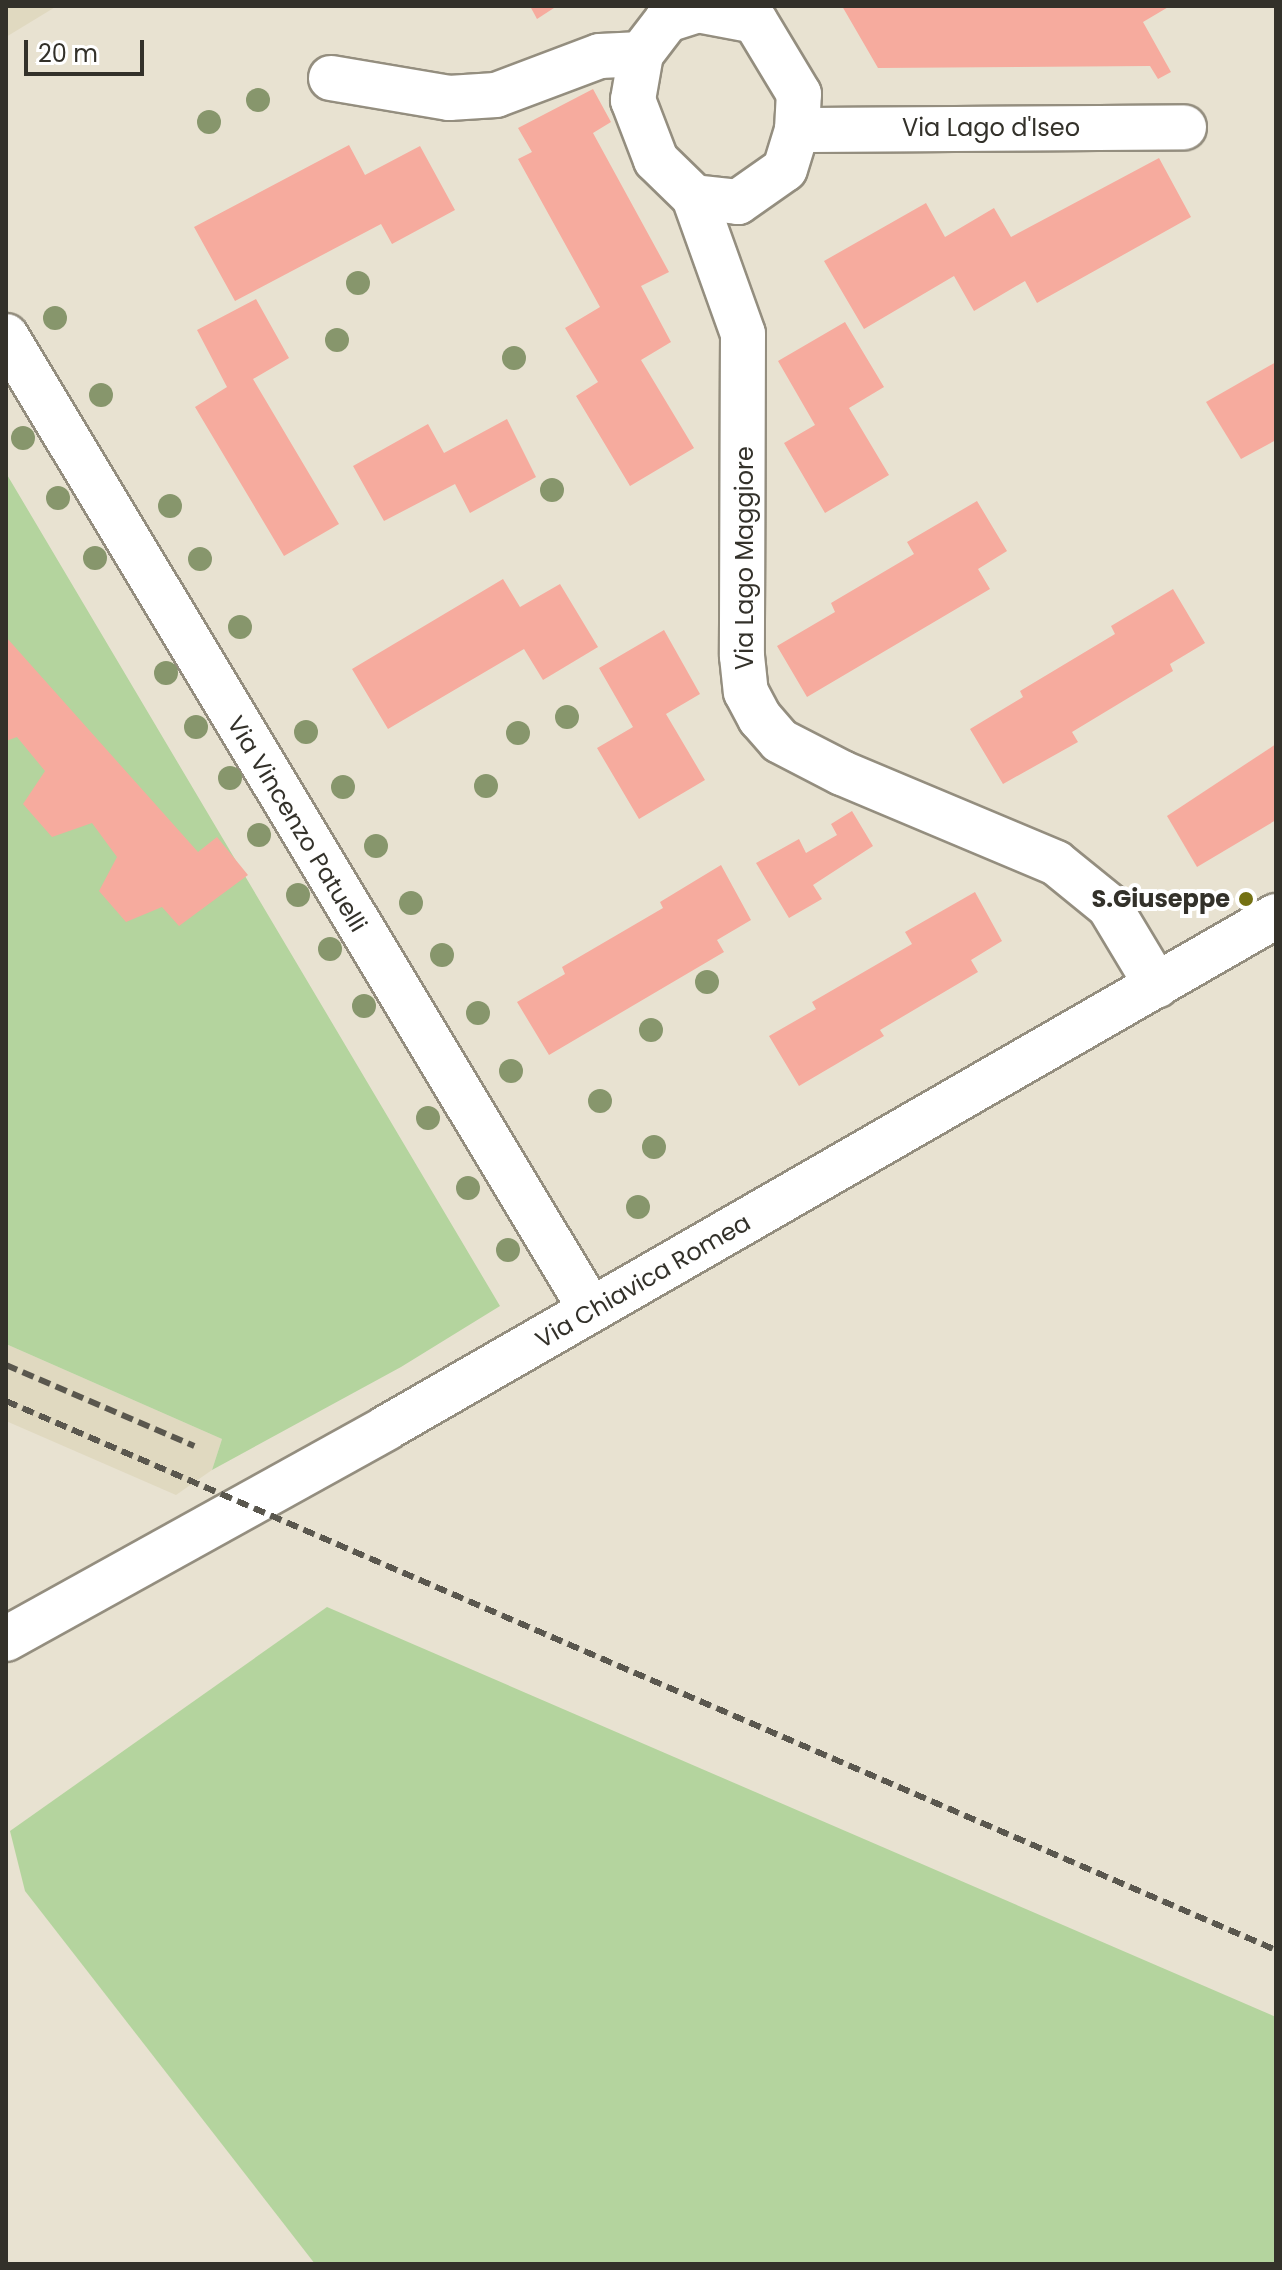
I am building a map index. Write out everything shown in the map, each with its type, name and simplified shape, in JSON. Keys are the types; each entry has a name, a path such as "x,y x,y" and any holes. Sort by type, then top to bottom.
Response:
{"street":[{"path":"331,78 449,98 496,95 600,56 659,27 698,10 751,13 799,94 797,130 785,169 738,202 694,197 656,160 633,100 659,27"},
{"name":"Via Lago d'Iseo","path":"797,130 1184,127"},
{"name":"Via Lago Maggiore","path":"694,197 743,334 742,656 746,692 760,718 780,741 842,773 1056,863 1109,906 1157,986"},
{"name":"Via Vincenzo Patuelli","path":"6,336 591,1310"},
{"name":"Via Chiavica Romea","path":"6,1639 591,1310 1276,916"}],"shaded area":[{"path":"6,6 57,6 6,37"},
{"path":"6,1344 222,1439 212,1470 176,1495 6,1421"}],"green space":[{"path":"6,473 500,1306 401,1367 212,1470 222,1439 6,1344"},
{"path":"327,1607 1276,2017 1276,2264 315,2264 25,1891 10,1831"}],"building":[{"path":"530,6 557,6 537,19"},
{"path":"842,6 1170,6 1143,22 1171,72 1158,79 1150,66 878,68"},
{"path":"593,89 611,122 593,133 669,272 641,286 671,342 641,360 694,448 630,486 576,396 598,382 565,328 600,307 518,159 532,152 518,128"},
{"path":"349,145 365,175 420,146 455,210 392,244 381,224 235,301 194,227"},
{"path":"1159,158 1191,217 1037,303 1025,281 974,311 954,276 864,329 824,261 926,203 945,237 994,208 1011,237"},
{"path":"256,299 289,358 253,379 339,524 284,556 195,407 227,387 197,330"},
{"path":"845,322 884,387 849,408 889,475 825,513 784,443 815,425 778,361"},
{"path":"1276,362 1276,440 1241,459 1206,402"},
{"path":"507,419 536,477 470,513 455,484 384,521 353,466 428,424 444,453"},
{"path":"977,501 1007,551 978,569 990,589 807,697 777,646 835,612 831,603 914,554 907,542"},
{"path":"503,579 520,607 560,584 598,647 543,680 524,649 388,729 352,669"},
{"path":"1173,589 1205,643 1170,664 1173,671 1072,732 1078,742 1003,784 970,729 1023,697 1020,691 1115,634 1111,626"},
{"path":"664,630 700,694 666,714 705,780 639,819 597,748 633,727 599,668"},
{"path":"6,637 198,852 217,837 248,875 179,926 162,907 126,922 99,891 117,857 92,823 52,837 23,804 45,771 17,737 6,741"},
{"path":"1276,744 1276,820 1197,867 1167,816"},
{"path":"852,811 873,846 813,885 822,899 789,918 756,863 799,839 806,853 837,835 831,824"},
{"path":"721,865 751,920 717,940 724,952 549,1055 517,1002 565,974 562,967 663,908 660,902"},
{"path":"975,892 1002,941 971,960 978,972 880,1030 884,1036 799,1086 769,1036 816,1009 812,1002 912,944 905,932"}],"railway":[{"path":"6,1365 194,1446"},
{"path":"6,1401 1276,1950"}],"place":[{"name":"S.Giuseppe","path":"1246,899"}]}
